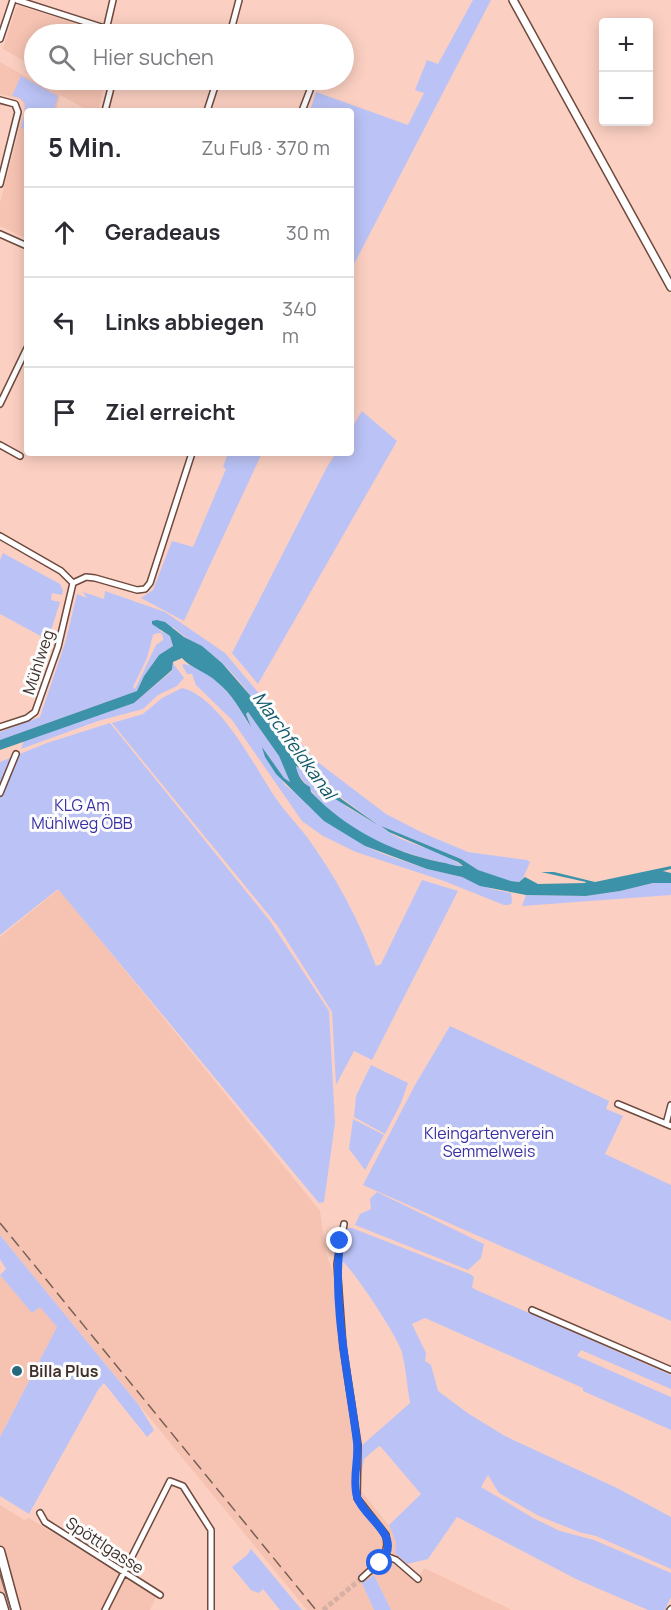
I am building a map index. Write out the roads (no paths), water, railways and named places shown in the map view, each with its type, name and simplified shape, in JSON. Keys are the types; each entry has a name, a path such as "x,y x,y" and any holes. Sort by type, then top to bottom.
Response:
{"main road":[{"path":"0,1551 16,1610"},
{"path":"0,1597 4,1610"}],"street":[{"path":"0,39 15,0 88,24"},
{"path":"107,24 113,0"},
{"path":"233,24 239,0"},
{"path":"513,0 671,287"},
{"path":"106,108 110,90"},
{"path":"208,108 214,90"},
{"path":"303,108 310,90"},
{"path":"0,100 15,104 18,112 0,184"},
{"path":"0,234 24,245"},
{"path":"0,404 24,354"},
{"path":"0,445 20,456"},
{"path":"0,536 61,571 73,583 86,577 138,590 145,589 150,583 191,456"},
{"name":"Mühlweg","path":"0,727 27,718 35,712 58,647 73,583"},
{"path":"0,793 16,754"},
{"path":"618,1104 668,1125 671,1105"},
{"path":"345,1224 338,1264 343,1347 358,1445 357,1498 386,1535 387,1545 386,1556 362,1578"},
{"path":"532,1310 671,1370"},
{"path":"105,1610 170,1480 183,1486 211,1530 211,1610"},
{"name":"Spöttlgasse","path":"40,1513 45,1522 160,1595"},
{"path":"386,1556 396,1560 418,1579"}],"tunnel":[{"path":"323,1610 362,1578"}],"tram line":[{"path":"0,1574 11,1610"}],"railway":[{"path":"0,1223 316,1610"}],"place":[{"name":"Billa Plus","path":"17,1371"}],"water label":[{"name":"Marchfeldkanal","path":"295,745"}],"park label":[{"name":"KLG Am Mühlweg ÖBB","path":"82,814"},
{"name":"Kleingartenverein Semmelweis","path":"489,1142"}]}
